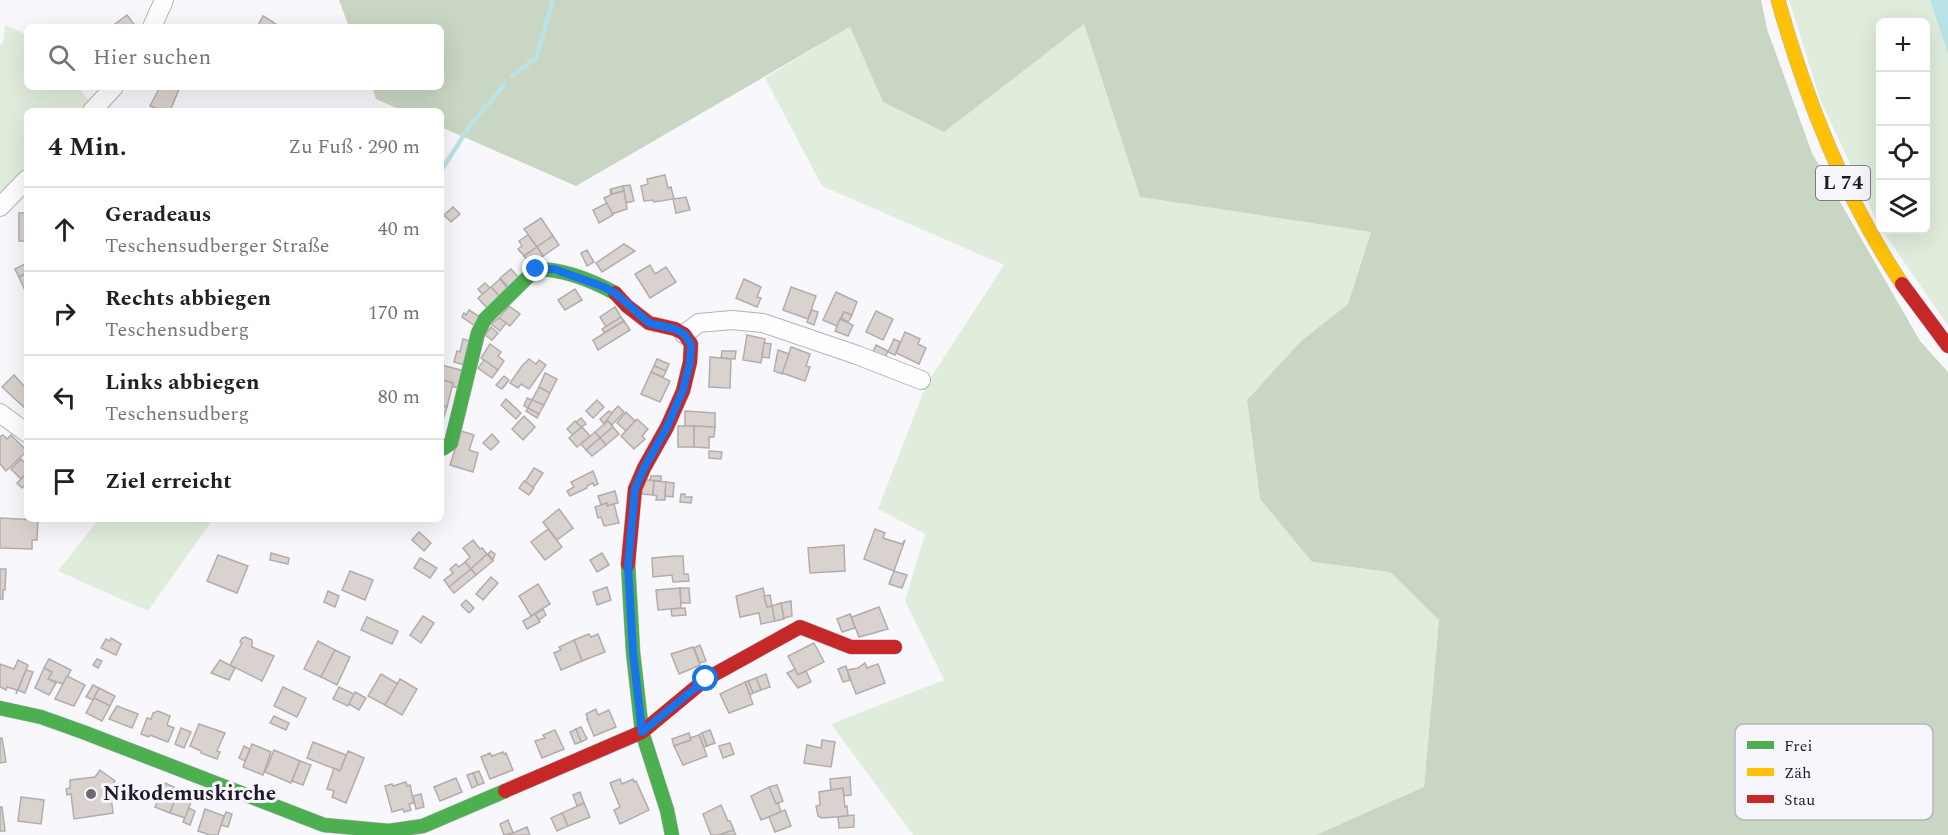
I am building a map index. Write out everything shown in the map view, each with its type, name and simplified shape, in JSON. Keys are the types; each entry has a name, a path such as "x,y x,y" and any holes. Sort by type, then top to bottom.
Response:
{"street":[{"path":"153,24 164,0"},
{"name":"L 74","path":"1778,0 1796,65 1818,127 1844,185 1895,274 1948,346"},
{"path":"95,108 111,90"},
{"path":"0,207 24,181"},
{"path":"444,448 451,443 478,333 485,319 536,269 554,269 604,287 615,293 649,323 675,329 684,334 691,344 690,362 683,390 635,489 628,566 633,652 642,732 667,810 672,835"},
{"path":"684,334 699,323 732,320 764,323 858,355 921,380"},
{"path":"0,413 24,431"},
{"path":"0,708 41,717 73,728 324,825 389,831 423,826 642,732 706,679 800,627 851,647 895,647"}],"green space":[{"path":"339,0 1761,0 1767,29 1812,153 1920,341 1948,372 1948,835 1316,835 1424,787 1439,620 1390,572 1312,562 1260,499 1247,400 1301,341 1348,304 1371,232 1140,197 1084,24 944,132 883,102 850,27 576,186 444,128 444,108 396,108 376,99 373,90 444,90 444,24 348,24"},
{"path":"1789,0 1930,0 1948,54 1948,326 1885,234 1930,234 1930,18 1876,18 1876,219 1820,99"},
{"path":"1084,24 1140,197 1371,232 1348,304 1301,341 1247,400 1260,499 1312,562 1390,572 1439,620 1424,788 1316,835 913,835 831,724 944,680 905,601 925,534 878,509 926,385 1004,265 822,186 765,78 850,27 883,102 944,131"},
{"path":"5,25 24,34 24,90 80,90 92,104 88,108 24,108 24,174 0,200 0,46 4,39"},
{"path":"97,522 211,522 148,611 58,571"}],"water":[{"path":"1930,0 1948,0 1948,54"}],"building":[{"path":"127,15 134,24 115,24"},
{"path":"263,16 276,24 259,24"},
{"path":"158,90 179,90 171,108 150,106"},
{"path":"665,175 674,199 686,197 690,210 676,213 673,199 644,201 641,186 648,184 647,179"},
{"path":"630,185 634,201 626,203 623,186"},
{"path":"623,186 624,191 612,194 611,189"},
{"path":"610,189 612,194 624,191 627,209 612,214 604,198 611,195"},
{"path":"607,203 613,215 599,223 593,210"},
{"path":"453,207 460,214 451,222 444,215"},
{"path":"19,213 24,213 24,241 19,241"},
{"path":"541,218 553,236 537,247 524,229"},
{"path":"528,235 537,247 524,256 518,249 522,246 519,241"},
{"path":"553,236 559,245 543,256 537,247"},
{"path":"624,244 635,251 602,272 596,263"},
{"path":"537,247 543,256 531,265 524,256"},
{"path":"587,250 594,262 587,266 581,253"},
{"path":"24,264 24,274 19,277 15,269"},
{"path":"650,265 655,274 666,267 676,282 650,298 635,274"},
{"path":"511,269 519,278 509,288 500,278"},
{"path":"24,274 24,288 19,277"},
{"path":"500,279 508,289 500,297 491,287"},
{"path":"744,279 761,287 757,297 761,298 757,307 736,298"},
{"path":"485,283 490,288 483,295 478,289"},
{"path":"491,287 500,297 487,308 478,298"},
{"path":"791,287 816,296 808,319 783,310"},
{"path":"575,289 582,300 565,310 558,300"},
{"path":"836,292 857,302 852,315 844,312 837,326 823,320"},
{"path":"509,306 520,314 510,326 499,318"},
{"path":"615,307 621,317 606,327 600,317"},
{"path":"469,310 480,317 475,326 462,317"},
{"path":"812,310 818,312 814,325 807,322"},
{"path":"876,311 893,319 883,340 866,332"},
{"path":"844,312 852,315 848,322 841,318"},
{"path":"621,317 624,321 604,333 602,329"},
{"path":"499,318 506,323 500,331 491,324"},
{"path":"840,319 853,325 848,336 835,331"},
{"path":"624,321 630,330 598,350 593,340"},
{"path":"491,327 498,333 492,340 485,335"},
{"path":"905,332 920,339 918,344 926,348 919,364 896,353"},
{"path":"747,335 765,339 761,363 743,360"},
{"path":"463,339 471,341 465,365 454,362 457,351 460,352"},
{"path":"894,339 900,342 895,355 888,352"},
{"path":"764,343 771,344 769,358 762,357"},
{"path":"490,344 501,352 498,356 504,361 498,370 481,358"},
{"path":"876,345 888,351 883,362 871,356"},
{"path":"791,347 810,354 806,366 810,367 805,381 782,373"},
{"path":"778,350 789,354 782,374 774,371"},
{"path":"722,351 736,351 735,359 721,358"},
{"path":"710,357 731,359 730,388 709,387"},
{"path":"529,359 536,364 539,360 546,365 529,389 521,384 518,388 510,383"},
{"path":"657,359 669,364 666,371 654,366"},
{"path":"484,360 498,370 492,378 478,368"},
{"path":"444,366 465,371 460,389 452,386 453,383 444,381"},
{"path":"654,366 666,371 663,377 651,372"},
{"path":"651,372 670,381 660,402 641,394"},
{"path":"545,373 557,379 550,393 539,387"},
{"path":"14,375 24,386 24,407 2,387"},
{"path":"504,376 509,380 502,389 496,385"},
{"path":"444,380 453,383 447,407 444,406"},
{"path":"539,387 550,393 544,405 532,400"},
{"path":"527,398 532,400 528,408 524,406"},
{"path":"506,399 521,413 516,419 501,405"},
{"path":"532,400 544,405 539,414 528,408"},
{"path":"597,400 604,407 593,418 586,411"},
{"path":"618,406 624,412 612,425 606,419"},
{"path":"528,408 539,414 537,418 526,411"},
{"path":"609,411 612,413 604,424 600,419"},
{"path":"685,411 715,413 715,427 685,426"},
{"path":"626,412 635,421 626,431 617,423"},
{"path":"524,416 535,427 523,440 512,429"},
{"path":"581,418 586,424 581,427 576,422"},
{"path":"637,419 648,429 642,436 645,439 634,449 621,436"},
{"path":"575,421 581,427 573,435 567,429"},
{"path":"608,421 613,427 600,438 595,432"},
{"path":"678,426 694,426 694,447 678,447"},
{"path":"694,426 715,427 714,437 709,437 709,448 694,447"},
{"path":"582,427 590,436 577,447 569,438"},
{"path":"613,427 619,434 606,445 600,438"},
{"path":"461,431 474,435 469,450 478,453 473,472 450,465"},
{"path":"595,432 600,438 586,450 581,444"},
{"path":"492,434 499,442 491,450 483,443"},
{"path":"3,435 7,439 11,435 24,448 24,454 6,471 0,464 0,437"},
{"path":"600,438 606,445 592,456 586,450"},
{"path":"709,451 722,452 721,459 709,458"},
{"path":"21,459 24,462 24,476 21,479 11,469"},
{"path":"534,468 543,473 533,488 525,482"},
{"path":"593,471 598,484 594,486 593,483 570,496 567,491 574,487 571,482"},
{"path":"24,476 22,488 17,483"},
{"path":"651,476 661,476 661,481 650,480"},
{"path":"643,479 654,481 653,495 642,494"},
{"path":"524,481 534,488 529,495 519,488"},
{"path":"654,481 666,482 665,500 656,500 657,496 653,495"},
{"path":"666,482 674,483 673,497 665,496"},
{"path":"615,491 618,503 601,505 598,496"},
{"path":"681,494 685,494 685,497 692,497 691,503 680,502"},
{"path":"607,503 607,506 614,504 619,523 604,526 601,517 598,518 595,507"},
{"path":"559,509 573,528 557,540 543,522"},
{"path":"0,518 38,522 37,540 32,540 32,549 0,548"},
{"path":"548,529 562,547 545,560 531,542"},
{"path":"875,529 885,533 883,538 902,544 905,540 894,571 864,559"},
{"path":"419,532 431,543 424,551 412,540"},
{"path":"473,540 487,554 471,569 465,562 470,557 463,548"},
{"path":"844,545 845,571 810,573 808,548"},
{"path":"491,551 495,554 493,560 488,554"},
{"path":"271,553 289,558 288,564 270,560"},
{"path":"602,553 609,565 597,572 590,560"},
{"path":"487,554 493,561 476,575 471,569"},
{"path":"218,555 248,566 237,593 207,581"},
{"path":"683,556 684,574 688,574 689,581 673,582 672,575 653,577 652,558"},
{"path":"420,558 437,568 430,578 414,568"},
{"path":"465,562 471,569 449,587 444,580 453,573 450,569 456,564 459,567"},
{"path":"0,569 6,569 3,599 0,599"},
{"path":"471,569 476,575 454,593 449,587"},
{"path":"350,571 373,580 365,600 342,590"},
{"path":"894,571 907,575 902,588 889,584"},
{"path":"491,577 498,583 483,600 476,594"},
{"path":"538,584 550,604 531,616 519,596"},
{"path":"607,587 611,600 597,605 593,592"},
{"path":"680,588 681,608 658,610 656,590"},
{"path":"680,588 689,588 690,603 681,603"},
{"path":"763,588 767,607 772,606 775,621 761,624 759,613 740,617 736,596"},
{"path":"328,591 339,596 335,607 324,602"},
{"path":"770,595 772,606 767,607 764,596"},
{"path":"466,600 474,608 469,613 461,605"},
{"path":"791,601 792,616 784,618 781,603"},
{"path":"781,603 784,619 775,621 772,606"},
{"path":"879,607 888,629 859,637 850,614 852,617"},
{"path":"685,608 686,615 672,616 671,609"},
{"path":"543,609 546,615 539,620 535,614"},
{"path":"535,614 540,622 527,629 523,621"},
{"path":"850,614 855,628 842,632 837,619"},
{"path":"423,616 434,623 421,643 410,635"},
{"path":"367,617 398,631 392,644 361,630"},
{"path":"589,634 591,637 598,634 605,652 582,661 574,640"},
{"path":"111,638 121,644 116,655 101,648 106,639 110,641"},
{"path":"242,638 252,640 252,647 274,656 262,681 230,665 242,643 240,642"},
{"path":"574,640 582,661 561,670 554,653 561,650 559,647"},
{"path":"318,641 335,650 321,677 304,669"},
{"path":"814,643 824,662 798,675 788,656"},
{"path":"700,645 706,661 700,663 694,648"},
{"path":"693,647 700,665 679,674 671,654"},
{"path":"335,650 350,657 337,685 321,677"},
{"path":"49,659 71,670 63,684 48,679 52,672 44,668"},
{"path":"97,659 102,661 98,668 93,665"},
{"path":"18,660 28,665 16,694 17,690 7,687 6,690 0,687 0,664 14,669"},
{"path":"220,660 235,668 229,680 211,673"},
{"path":"865,663 867,668 878,664 885,683 856,694 847,670 858,668"},
{"path":"846,666 850,680 843,682 838,669"},
{"path":"44,668 52,672 48,679 56,683 49,695 35,688"},
{"path":"795,669 798,675 806,671 811,682 798,688 787,673"},
{"path":"26,670 33,672 25,693 18,690"},
{"path":"381,674 398,684 385,705 368,696"},
{"path":"766,674 770,687 761,690 756,678"},
{"path":"67,676 85,685 74,706 55,699"},
{"path":"756,678 761,690 753,693 748,681"},
{"path":"400,679 417,689 402,715 385,705"},
{"path":"748,681 753,693 750,695 745,682"},
{"path":"745,682 753,704 729,713 720,694"},
{"path":"93,685 99,688 93,700 86,697"},
{"path":"283,687 306,698 297,717 274,706"},
{"path":"339,687 354,694 348,706 333,699"},
{"path":"99,688 115,696 110,706 94,698"},
{"path":"355,692 366,698 359,710 349,704"},
{"path":"94,698 110,706 102,721 86,713"},
{"path":"117,706 138,714 132,728 109,719"},
{"path":"596,709 598,715 609,710 616,727 594,736 586,714"},
{"path":"158,711 170,716 167,725 174,728 168,742 141,734 147,718 151,719 153,713"},
{"path":"274,716 289,723 286,730 270,723"},
{"path":"199,724 225,733 217,751 220,752 217,759 190,746"},
{"path":"581,727 587,739 581,742 576,729"},
{"path":"181,728 191,732 184,748 175,744"},
{"path":"576,729 581,742 575,744 570,732"},
{"path":"555,730 564,749 542,758 535,741 545,738 543,735"},
{"path":"710,730 715,743 707,746 702,733"},
{"path":"689,733 691,740 674,746 672,739"},
{"path":"702,733 707,746 704,747 699,735"},
{"path":"699,735 707,756 683,765 674,746"},
{"path":"0,738 2,738 6,762 0,763"},
{"path":"822,740 835,742 831,767 804,763 807,745 821,748"},
{"path":"313,742 346,755 340,771 307,758"},
{"path":"730,743 734,754 723,758 719,746"},
{"path":"252,744 271,752 263,775 243,767"},
{"path":"244,746 250,749 245,761 239,758"},
{"path":"274,750 300,761 291,783 265,772"},
{"path":"348,751 364,758 346,803 332,797 334,791 327,789 334,768 340,771"},
{"path":"490,753 492,756 506,753 513,770 490,779 481,757"},
{"path":"300,761 311,765 303,785 292,781"},
{"name":"Nikodemuskirche","path":"100,770 115,781 110,788 113,813 74,819 71,794 67,795 66,789 70,788 70,780 95,777"},
{"path":"479,771 484,783 478,785 473,773"},
{"path":"473,773 478,785 472,788 467,775"},
{"path":"850,777 851,795 844,796 843,788 831,790 830,779"},
{"path":"456,778 462,792 440,801 434,787"},
{"path":"620,779 622,784 633,779 634,782 636,781 649,810 620,824 614,810 620,807 610,783"},
{"path":"406,782 407,786 410,785 414,803 409,804 411,810 404,812 403,809 392,812 385,786"},
{"path":"165,783 174,787 172,790 178,792 170,813 155,807"},
{"path":"777,785 783,801 776,804 769,787"},
{"path":"769,787 781,812 761,820 751,796"},
{"path":"843,788 848,816 822,818 818,816 816,806 820,805 819,792"},
{"path":"185,791 194,794 185,818 170,813 178,792 184,795"},
{"path":"580,792 584,803 577,806 573,795"},
{"path":"421,794 424,807 416,809 413,796"},
{"path":"21,797 44,800 41,824 18,821"},
{"path":"584,803 590,817 568,826 562,813"},
{"path":"721,805 734,830 711,835 703,814"},
{"path":"0,807 2,807 5,831 0,831"},
{"path":"189,808 195,811 190,825 183,822"},
{"path":"205,809 224,816 218,835 198,831"},
{"path":"785,810 791,826 775,832 769,817"},
{"path":"226,812 232,814 228,827 221,825"},
{"path":"562,813 568,826 557,831 551,818"},
{"path":"854,815 854,827 839,828 838,817"},
{"path":"508,820 513,833 504,835 500,824"},
{"path":"527,827 530,835 508,835 513,833"},
{"path":"733,830 736,835 722,835 722,834"}],"waterway":[{"path":"512,76 536,58 553,0"},
{"path":"444,166 469,127 504,85"}],"traffic: fast":[{"path":"444,448 451,443 478,333 485,319 536,269 577,276 615,293"},
{"path":"628,564 633,652 642,732 667,810 672,835"},
{"path":"0,708 41,717 83,732 324,825 389,831 423,826 505,791"}],"traffic: slow":[{"path":"1778,0 1801,74 1829,147 1862,217 1902,284"}],"traffic: jam":[{"path":"1902,284 1948,346"},
{"path":"615,293 627,306 649,323 675,329 684,334 691,344 690,362 683,391 635,489 628,564"},
{"path":"505,791 642,732 706,679 800,627 851,647 895,647"}],"place":[{"name":"Nikodemuskirche","path":"91,794"}],"route":[{"path":"536,269 554,269 604,287 615,293 627,306 649,323 675,329 684,334 691,344 690,362 683,390 635,489 628,566 633,652 642,732 706,679"}]}
